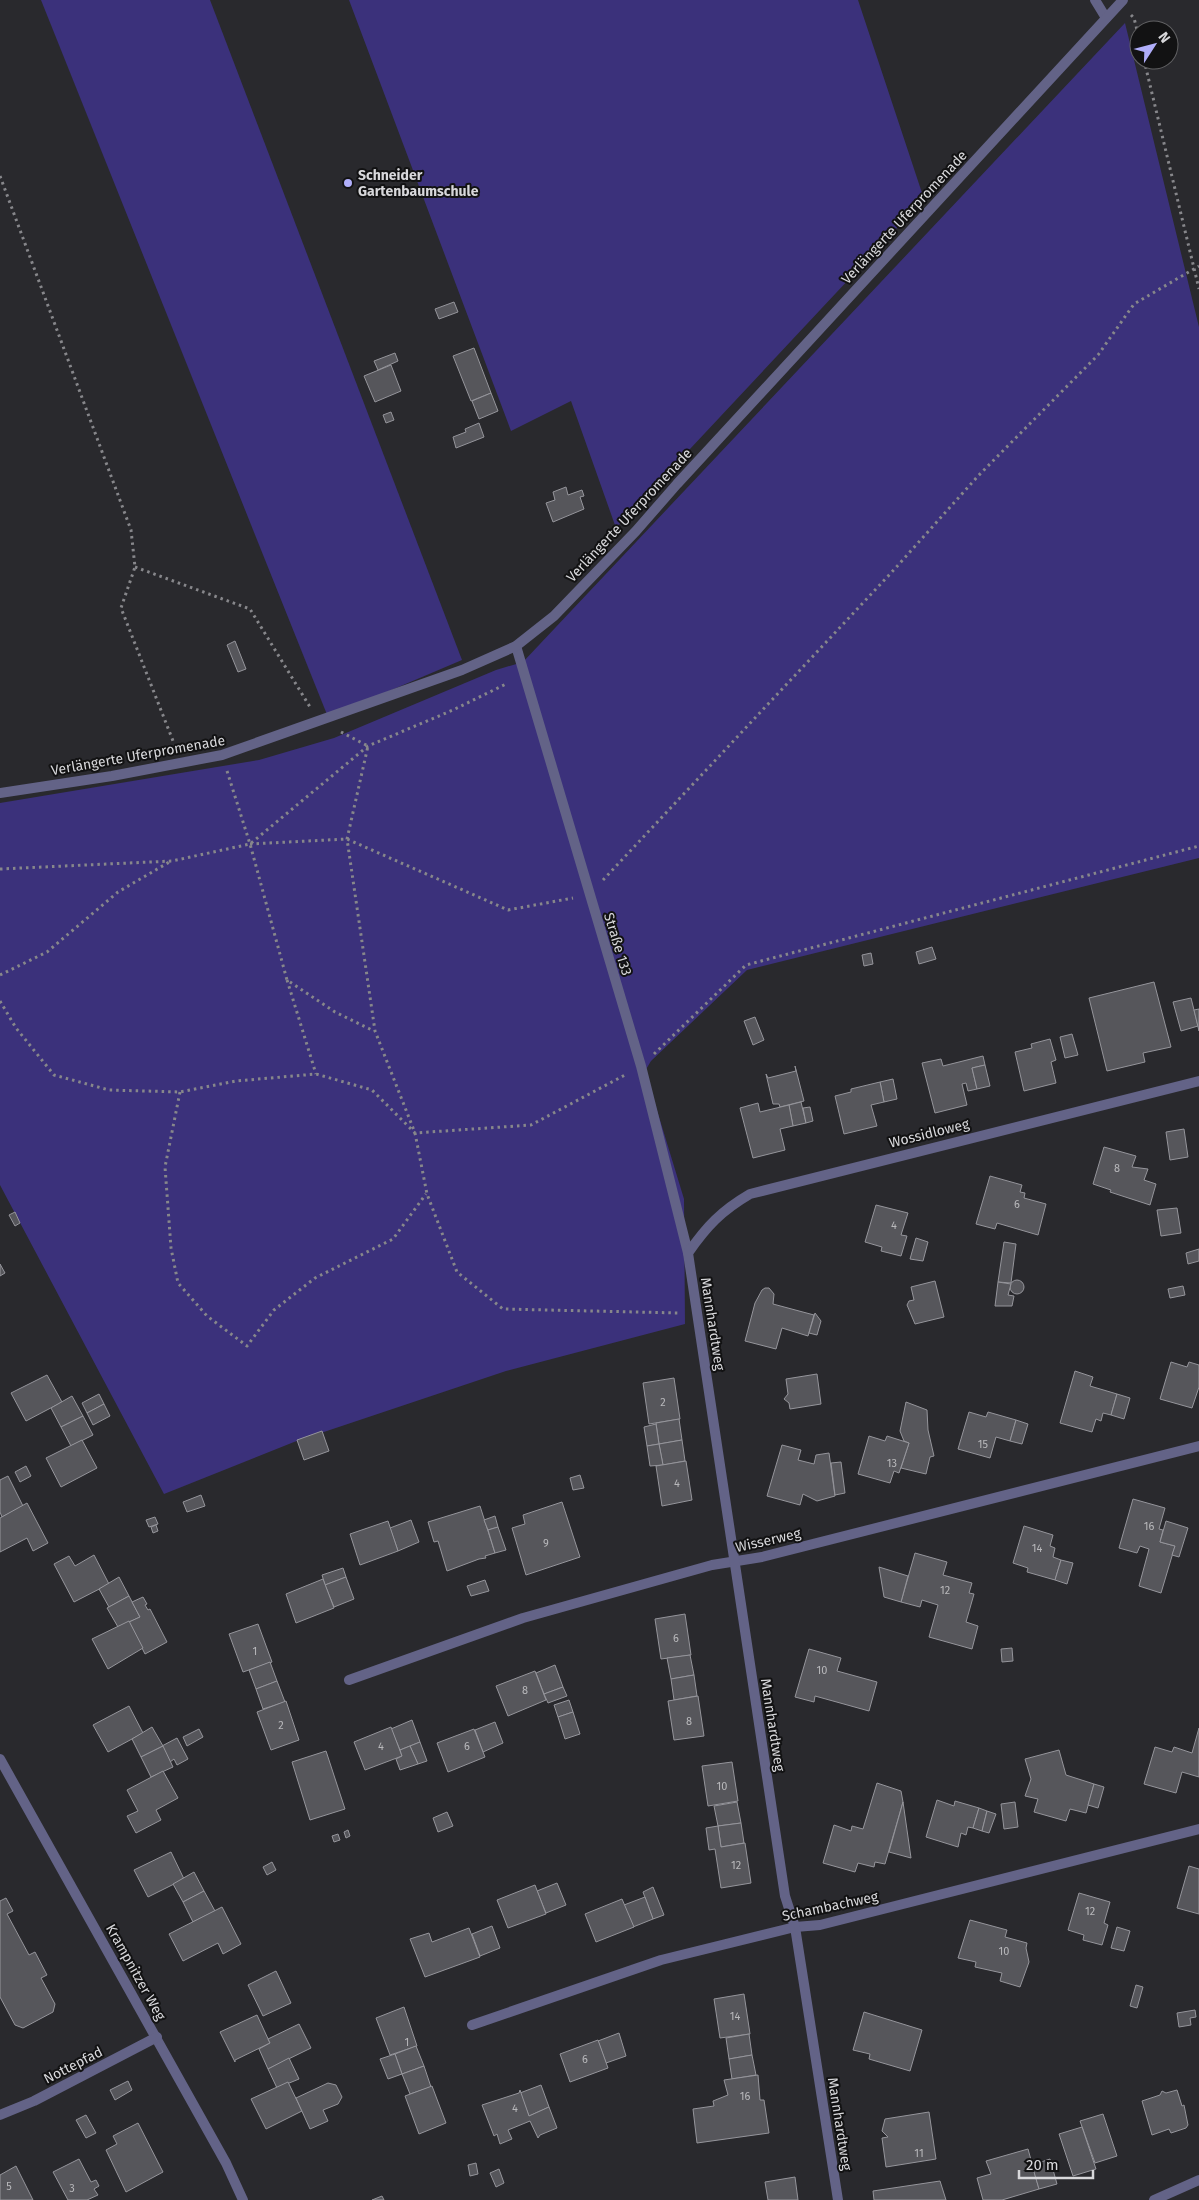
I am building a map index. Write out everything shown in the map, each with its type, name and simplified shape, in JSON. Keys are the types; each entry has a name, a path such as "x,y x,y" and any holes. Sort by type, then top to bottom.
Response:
{"street":[{"path":"1095,0 1106,18"},
{"name":"Verlängerte Uferpromenade","path":"0,793 222,755 320,722 462,670 516,646 554,616 636,531 676,484 1123,0"},
{"name":"Straße 133","path":"516,646 641,1066 688,1253"},
{"name":"Wossidloweg","path":"688,1253 707,1226 726,1208 750,1194 1199,1081"},
{"name":"Mannhardtweg","path":"688,1253 785,1896 795,1927 838,2200"},
{"name":"Wisserweg","path":"349,1680 523,1618 712,1565 762,1557 1199,1446"},
{"name":"Krampnitzer Weg","path":"0,1759 157,2038 226,2163 244,2200"},
{"name":"Schambachweg","path":"472,2025 662,1960 795,1927 820,1925 1199,1829"},
{"name":"Nottepfad","path":"0,2115 34,2101 157,2038"},
{"path":"1154,2200 1199,2180"}],"path":[{"path":"1146,70 1199,290"},
{"path":"0,176 131,530 135,567 122,608 182,763"},
{"path":"0,869 172,861 250,844 347,839 508,910 589,895 891,573 978,476 1098,355 1134,304 1199,266"},
{"path":"135,567 250,609 320,722 368,746"},
{"path":"250,844 368,746 453,710 524,674"},
{"path":"368,746 347,839 375,1031 414,1133 426,1194 457,1272 503,1309 698,1314"},
{"path":"222,755 250,844 287,980 316,1074"},
{"path":"0,1001 16,1028 54,1075 109,1090 180,1092 236,1081 316,1074 372,1090 414,1133 531,1125 641,1066 746,964 1199,846"},
{"path":"0,975 47,952 118,892 172,861"},
{"path":"287,980 335,1012 375,1031"},
{"path":"180,1092 165,1167 171,1248 178,1284 207,1316 247,1346 274,1310 315,1278 345,1261 393,1239 426,1194"}],"shaded area":[{"path":"41,0 210,0 462,660 328,717"},
{"path":"349,0 858,0 924,199 616,528 571,401 511,431"},
{"path":"1125,23 1129,39 1129,70 1136,70 1199,327 1199,858 747,970 651,1061 645,1071 684,1199 685,1324 506,1371 294,1442 164,1494 0,1185 0,803 259,760 334,738 496,670 523,662"}],"building":[{"path":"454,302 458,312 439,319 435,309"},
{"path":"474,348 491,393 471,401 453,356"},
{"path":"395,353 398,361 378,370 374,361"},
{"path":"391,365 401,391 375,402 364,376"},
{"path":"491,393 498,411 479,419 472,401"},
{"path":"391,412 394,420 386,423 383,415"},
{"path":"479,423 484,437 456,448 453,437 466,432 465,429"},
{"path":"566,487 568,495 582,490 584,496 580,497 584,509 553,522 546,503 555,500 553,492"},
{"path":"235,641 246,669 238,672 227,645"},
{"path":"932,947 936,959 919,964 916,952"},
{"path":"871,953 873,964 864,966 862,955"},
{"path":"1154,982 1171,1047 1143,1053 1145,1062 1107,1071 1089,998"},
{"path":"1191,998 1198,1026 1181,1031 1173,1002"},
{"path":"1199,1009 1199,1031 1194,1010"},
{"path":"755,1017 764,1040 753,1045 744,1021"},
{"path":"1072,1034 1078,1055 1065,1058 1060,1037"},
{"path":"1050,1039 1056,1060 1051,1062 1056,1083 1024,1091 1015,1052 1032,1048 1031,1044"},
{"path":"983,1056 985,1065 972,1068 977,1089 968,1091 966,1083 962,1084 967,1105 935,1113 922,1063 941,1059 943,1066"},
{"path":"985,1065 990,1086 977,1089 972,1068"},
{"path":"795,1066 804,1101 780,1107 779,1104 773,1104 766,1074 768,1078 796,1071"},
{"path":"893,1079 897,1099 884,1102 880,1082"},
{"path":"880,1082 884,1102 871,1105 877,1126 844,1134 835,1096 851,1092 851,1089"},
{"path":"801,1102 806,1123 793,1126 789,1105"},
{"path":"758,1103 760,1112 789,1105 793,1126 780,1129 785,1150 753,1158 740,1108"},
{"path":"810,1107 813,1121 806,1123 803,1108"},
{"path":"1184,1129 1188,1157 1170,1160 1166,1132"},
{"path":"1104,1147 1136,1156 1132,1167 1148,1169 1144,1180 1156,1184 1150,1205 1110,1192 1111,1190 1093,1184"},
{"path":"990,1176 1022,1185 1020,1192 1025,1193 1024,1198 1046,1204 1038,1235 997,1223 995,1229 976,1224"},
{"path":"876,1205 908,1213 901,1235 907,1236 901,1256 881,1251 882,1247 865,1242"},
{"path":"1177,1208 1181,1233 1161,1236 1157,1210"},
{"path":"15,1212 20,1223 15,1226 9,1215"},
{"path":"916,1238 928,1242 923,1261 910,1259"},
{"path":"1004,1242 1016,1244 1011,1283 998,1282"},
{"path":"1199,1249 1199,1261 1188,1264 1186,1253"},
{"path":"0,1264 5,1273 0,1276"},
{"path":"1017,1280 1022,1282 1024,1287 1022,1292 1017,1294 1012,1292 1010,1287 1012,1282"},
{"path":"935,1281 944,1317 915,1324 907,1305 909,1301 914,1300 911,1287"},
{"path":"998,1282 1011,1284 1008,1295 1014,1296 1012,1306 995,1306"},
{"path":"1183,1286 1185,1295 1170,1298 1168,1289"},
{"path":"765,1288 769,1288 774,1294 773,1304 814,1315 808,1336 782,1328 776,1349 745,1341 755,1303"},
{"path":"815,1313 821,1321 817,1335 809,1333"},
{"path":"1171,1362 1187,1367 1189,1362 1199,1365 1199,1387 1192,1408 1160,1399"},
{"path":"1075,1371 1093,1377 1090,1386 1117,1394 1111,1415 1103,1413 1101,1421 1096,1419 1092,1432 1060,1423"},
{"path":"817,1374 821,1404 790,1409 789,1403 784,1399 788,1394 786,1379"},
{"path":"47,1375 62,1402 26,1421 11,1393"},
{"path":"674,1378 680,1419 649,1424 643,1383"},
{"path":"99,1394 104,1404 87,1413 82,1403"},
{"path":"1117,1394 1130,1398 1124,1419 1111,1415"},
{"path":"72,1396 83,1416 61,1427 51,1408"},
{"path":"906,1402 927,1410 928,1430 934,1456 930,1457 926,1474 901,1468 909,1443 904,1441 900,1431"},
{"path":"104,1404 110,1416 93,1425 87,1413"},
{"path":"969,1412 986,1417 988,1412 1016,1420 1010,1441 996,1437 990,1458 958,1449"},
{"path":"83,1416 93,1435 71,1446 61,1427"},
{"path":"679,1419 682,1440 659,1444 656,1423"},
{"path":"1016,1420 1028,1424 1022,1444 1010,1441"},
{"path":"656,1424 659,1444 647,1446 644,1427"},
{"path":"322,1431 329,1451 304,1460 297,1440"},
{"path":"869,1436 885,1441 887,1436 909,1443 899,1473 894,1471 890,1483 858,1474"},
{"path":"82,1440 97,1468 61,1487 46,1458"},
{"path":"682,1440 685,1461 663,1465 659,1444"},
{"path":"659,1444 663,1465 650,1466 647,1446"},
{"path":"782,1445 801,1450 798,1460 814,1464 816,1455 829,1453 835,1496 817,1501 803,1494 800,1505 767,1496"},
{"path":"686,1461 692,1500 662,1506 656,1466"},
{"path":"841,1462 845,1493 835,1495 831,1463"},
{"path":"26,1466 31,1476 20,1482 15,1472"},
{"path":"580,1475 584,1488 573,1490 570,1478"},
{"path":"8,1476 23,1506 2,1517 0,1512 0,1480"},
{"path":"201,1495 205,1506 187,1512 183,1502"},
{"path":"1133,1499 1165,1508 1159,1529 1163,1530 1160,1542 1175,1546 1161,1593 1139,1586 1149,1549 1140,1546 1137,1553 1119,1548"},
{"path":"562,1502 580,1557 526,1575 512,1528 525,1524 523,1515"},
{"path":"27,1503 48,1543 33,1551 27,1538 0,1552 0,1518"},
{"path":"480,1506 495,1553 485,1556 486,1558 447,1571 438,1541 434,1542 428,1522"},
{"path":"495,1516 498,1527 488,1530 484,1520"},
{"path":"155,1517 158,1524 149,1527 146,1520"},
{"path":"411,1520 419,1542 398,1551 390,1528"},
{"path":"388,1521 398,1551 360,1565 350,1534"},
{"path":"1166,1521 1188,1528 1179,1557 1172,1555 1175,1546 1160,1542"},
{"path":"156,1525 158,1531 153,1533 151,1527"},
{"path":"1024,1526 1053,1535 1050,1546 1055,1548 1053,1557 1061,1560 1055,1580 1027,1572 1028,1568 1013,1563"},
{"path":"498,1527 506,1550 495,1553 488,1530"},
{"path":"915,1553 947,1562 943,1575 972,1583 969,1593 974,1594 966,1622 978,1626 972,1649 929,1637 938,1605 922,1600 920,1607 901,1602"},
{"path":"94,1555 109,1584 74,1602 54,1564 69,1556 75,1566"},
{"path":"1061,1560 1073,1563 1067,1584 1055,1580"},
{"path":"879,1567 908,1576 901,1602 884,1597"},
{"path":"343,1568 346,1577 325,1585 322,1575"},
{"path":"119,1577 129,1596 109,1607 99,1589"},
{"path":"346,1577 354,1599 334,1607 325,1585"},
{"path":"323,1579 334,1608 296,1623 286,1594"},
{"path":"485,1580 489,1591 471,1596 467,1586"},
{"path":"129,1596 140,1617 118,1627 107,1608"},
{"path":"143,1597 147,1604 145,1605 148,1610 150,1609 167,1642 145,1654 129,1622 140,1617 132,1602"},
{"path":"685,1614 691,1655 661,1659 655,1619"},
{"path":"129,1621 143,1648 108,1669 92,1639"},
{"path":"258,1624 272,1662 243,1672 229,1634"},
{"path":"1012,1648 1013,1661 1002,1662 1001,1649"},
{"path":"809,1649 841,1658 837,1671 877,1682 869,1711 815,1696 814,1702 795,1697"},
{"path":"690,1655 694,1675 671,1679 667,1658"},
{"path":"270,1662 277,1681 256,1689 249,1670"},
{"path":"555,1665 563,1687 544,1694 536,1673"},
{"path":"535,1671 546,1700 508,1716 496,1686"},
{"path":"694,1675 697,1696 674,1700 671,1679"},
{"path":"277,1681 285,1702 263,1709 256,1689"},
{"path":"563,1687 567,1696 548,1703 544,1694"},
{"path":"698,1696 704,1736 674,1740 668,1701"},
{"path":"569,1700 573,1712 558,1717 554,1705"},
{"path":"286,1701 299,1740 271,1750 257,1712"},
{"path":"129,1706 143,1733 108,1752 93,1725"},
{"path":"573,1712 580,1734 565,1739 558,1717"},
{"path":"412,1720 420,1742 400,1750 391,1729"},
{"path":"495,1722 503,1743 483,1752 475,1730"},
{"path":"152,1727 163,1746 141,1757 132,1739"},
{"path":"391,1727 402,1756 365,1770 354,1742"},
{"path":"1199,1728 1199,1777 1182,1772 1176,1793 1144,1784 1155,1747 1172,1752 1174,1747 1192,1753"},
{"path":"199,1729 203,1737 187,1746 183,1737"},
{"path":"474,1729 485,1757 448,1772 437,1743"},
{"path":"177,1738 188,1759 177,1765 174,1759 170,1762 162,1746"},
{"path":"420,1742 427,1761 418,1764 410,1746"},
{"path":"163,1746 173,1767 151,1777 141,1757"},
{"path":"410,1746 418,1764 400,1770 396,1759 402,1756 400,1750"},
{"path":"1059,1750 1066,1775 1094,1784 1086,1813 1070,1809 1066,1821 1034,1812 1038,1799 1025,1796 1031,1779 1025,1759"},
{"path":"326,1751 345,1809 310,1820 292,1762"},
{"path":"732,1762 738,1801 708,1806 702,1766"},
{"path":"163,1771 178,1798 156,1810 161,1820 136,1833 127,1816 138,1811 127,1790"},
{"path":"877,1783 901,1791 903,1802 885,1864 875,1862 874,1867 858,1863 855,1872 823,1863 834,1825 851,1831 852,1826 863,1829"},
{"path":"1094,1784 1104,1787 1098,1808 1088,1805"},
{"path":"937,1800 954,1806 955,1801 979,1808 973,1828 968,1827 966,1835 961,1833 958,1847 926,1837"},
{"path":"737,1802 741,1823 718,1826 714,1806"},
{"path":"903,1802 911,1858 889,1852"},
{"path":"1015,1802 1018,1827 1004,1829 1001,1804"},
{"path":"979,1808 987,1811 982,1831 973,1828"},
{"path":"987,1811 996,1814 989,1833 982,1831"},
{"path":"447,1812 453,1826 438,1832 433,1818"},
{"path":"741,1823 744,1843 721,1847 718,1826"},
{"path":"718,1826 721,1847 745,1843 751,1883 721,1888 715,1849 709,1850 706,1828"},
{"path":"348,1830 350,1836 346,1838 344,1832"},
{"path":"338,1834 340,1840 334,1842 332,1836"},
{"path":"171,1852 184,1879 148,1897 134,1870"},
{"path":"272,1862 276,1870 267,1875 263,1867"},
{"path":"1189,1866 1199,1869 1199,1914 1177,1908"},
{"path":"194,1872 204,1891 183,1902 173,1884"},
{"path":"557,1883 566,1905 546,1913 537,1891"},
{"path":"535,1885 546,1914 508,1928 497,1900"},
{"path":"653,1887 664,1915 653,1919 643,1892"},
{"path":"204,1891 215,1911 193,1922 183,1902"},
{"path":"1079,1893 1110,1902 1104,1923 1108,1925 1102,1945 1083,1940 1084,1935 1068,1930"},
{"path":"645,1897 653,1919 633,1927 624,1905"},
{"path":"6,1898 13,1911 7,1914 29,1955 35,1952 47,1975 41,1978 55,2004 53,2012 23,2028 15,2025 0,1997 0,1901"},
{"path":"622,1899 634,1927 596,1942 585,1914"},
{"path":"222,1907 241,1944 223,1954 218,1943 183,1961 169,1934"},
{"path":"970,1920 1007,1930 1005,1937 1027,1943 1026,1948 1029,1962 1020,1987 1000,1981 1002,1973 975,1967 976,1962 958,1958"},
{"path":"492,1926 500,1948 480,1956 472,1934"},
{"path":"1117,1927 1130,1931 1124,1951 1111,1948"},
{"path":"469,1928 480,1957 425,1977 410,1939 429,1933 432,1942"},
{"path":"276,1971 291,2003 263,2016 248,1985"},
{"path":"1136,1985 1143,1987 1137,2008 1130,2006"},
{"path":"744,1994 750,2034 720,2038 714,1999"},
{"path":"404,2007 417,2046 390,2055 376,2018"},
{"path":"1195,2010 1196,2017 1190,2018 1191,2025 1179,2027 1177,2013"},
{"path":"864,2012 922,2030 910,2071 869,2059 870,2054 853,2050"},
{"path":"257,2015 270,2043 235,2060 235,2062 220,2032"},
{"path":"299,2024 311,2048 268,2069 259,2049 270,2043 268,2039"},
{"path":"619,2033 626,2056 606,2063 598,2041"},
{"path":"749,2034 752,2055 729,2059 726,2038"},
{"path":"598,2040 608,2068 570,2082 560,2054"},
{"path":"416,2046 424,2066 402,2074 395,2054"},
{"path":"395,2054 402,2074 388,2079 380,2059"},
{"path":"752,2055 756,2075 732,2079 729,2059"},
{"path":"289,2058 299,2079 277,2088 268,2069"},
{"path":"424,2066 431,2087 410,2094 402,2074"},
{"path":"758,2075 760,2100 764,2100 769,2133 697,2143 693,2109 714,2106 713,2101 728,2095 724,2080"},
{"path":"128,2081 132,2090 115,2100 110,2090"},
{"path":"288,2082 302,2111 266,2129 251,2099"},
{"path":"328,2083 336,2085 342,2097 338,2104 323,2110 328,2121 310,2129 296,2098"},
{"path":"541,2085 549,2107 529,2116 520,2093"},
{"path":"432,2086 446,2123 419,2134 405,2096"},
{"path":"520,2090 529,2116 549,2107 557,2128 540,2135 538,2138 530,2121 508,2130 512,2139 500,2144 497,2134 494,2136 482,2105 519,2093"},
{"path":"1177,2090 1182,2106 1184,2105 1188,2125 1186,2128 1171,2133 1169,2129 1152,2135 1142,2101 1160,2095 1162,2091 1166,2093"},
{"path":"929,2112 936,2159 886,2167 882,2138 888,2137 882,2131 885,2119"},
{"path":"1103,2114 1117,2156 1095,2163 1080,2121"},
{"path":"86,2115 96,2133 86,2138 76,2120"},
{"path":"138,2123 163,2172 126,2192 106,2150 117,2144 113,2136"},
{"path":"1082,2127 1096,2169 1073,2176 1059,2134"},
{"path":"1028,2149 1039,2189 1002,2200 983,2200 977,2178 991,2174 986,2161"},
{"path":"79,2159 91,2182 96,2180 99,2186 94,2189 98,2195 87,2200 68,2200 53,2172"},
{"path":"1050,2159 1057,2184 1039,2189 1032,2165"},
{"path":"476,2163 478,2174 470,2176 468,2165"},
{"path":"16,2166 33,2200 0,2200 0,2175"},
{"path":"499,2169 504,2183 496,2187 490,2173"},
{"path":"795,2177 798,2200 768,2200 765,2182"},
{"path":"940,2181 946,2200 874,2200 873,2191"},
{"path":"382,2196 384,2200 372,2200"}],"place":[{"name":"Schneider Gartenbaumschule","path":"348,183"}]}
